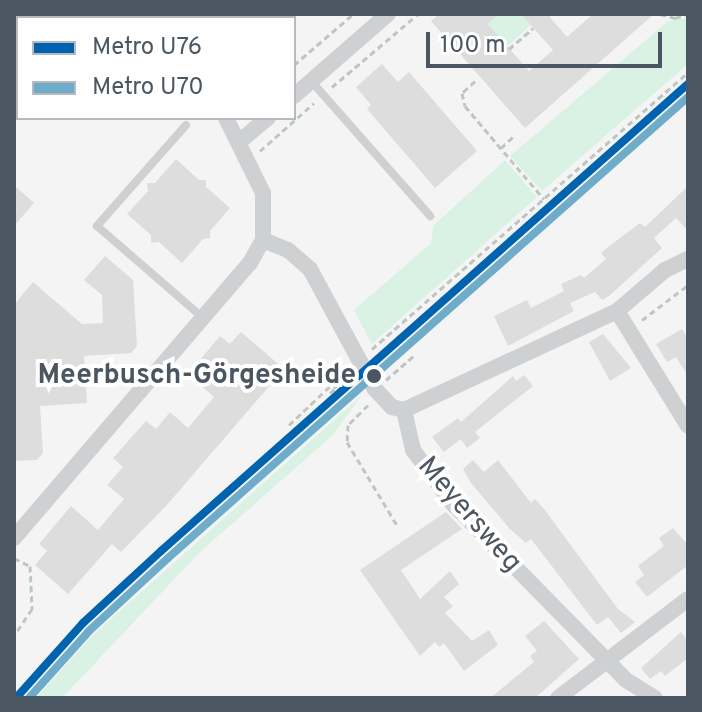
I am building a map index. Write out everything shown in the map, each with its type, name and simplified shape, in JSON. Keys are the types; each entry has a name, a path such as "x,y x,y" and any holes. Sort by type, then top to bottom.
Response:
{"street":[{"path":"296,94 388,14"},
{"path":"14,538 202,317 263,240 263,193 227,120"},
{"path":"239,142 266,120"},
{"path":"263,240 299,265 360,359 378,393 404,410 622,307 665,270 688,259"},
{"path":"622,307 688,426"},
{"name":"Meyersweg","path":"404,410 405,432 426,471 607,661 655,698"},
{"path":"558,698 688,599"}],"lane":[{"path":"312,82 430,216"},
{"path":"186,125 97,226 202,317"}],"path":[{"path":"296,63 353,14"},
{"path":"388,39 418,14"},
{"path":"660,14 675,18 688,14"},
{"path":"509,49 533,28"},
{"path":"289,425 332,383 688,72"},
{"path":"475,81 462,93 465,106 544,199"},
{"path":"501,148 513,137"},
{"path":"622,307 643,321 688,285"},
{"path":"398,527 347,442 354,417 414,356"},
{"path":"330,393 336,388 332,383"},
{"path":"14,558 30,566 32,609 14,636"}],"green space":[{"path":"499,14 521,14 531,25 507,46 488,24"},
{"path":"688,18 688,64 542,191 510,156 668,21"},
{"path":"505,160 537,197 372,344 354,310 431,243 433,226"},
{"path":"361,396 333,435 199,553 62,698 36,698 94,634"}],"building":[{"path":"439,14 499,14 488,24 529,71 553,50 521,14 547,14 567,37 593,14 654,14 525,128 431,21"},
{"path":"382,64 398,82 409,72 477,151 435,188 367,109 371,105 356,87"},
{"path":"176,159 199,180 206,180 206,187 230,208 210,231 210,238 203,239 182,263 159,242 151,243 151,235 127,214 148,191 147,183 155,183"},
{"path":"14,185 34,203 14,226"},
{"path":"688,186 688,231 676,218 654,238 662,248 609,296 602,300 595,292 570,303 574,311 508,346 494,316 527,300 531,308 564,291 561,284 581,275 584,278 606,259 601,253 640,223 645,227"},
{"path":"105,256 133,280 137,346 131,353 84,356 87,403 40,406 43,453 37,460 14,461 14,305 33,282 82,324 103,323 102,295 84,280"},
{"path":"682,329 688,339 688,376 676,357 667,362 656,344"},
{"path":"241,332 284,369 166,506 121,552 112,544 68,594 35,565 47,551 39,544 71,506 98,530 124,499 107,485 123,467 113,458 146,421 156,429 170,412 188,428 214,397 188,374 220,336 230,344"},
{"path":"603,334 631,368 610,381 589,342"},
{"path":"524,375 533,386 475,432 480,438 467,448 461,439 444,452 432,437 458,418 461,422 513,376 516,381"},
{"path":"473,460 484,472 498,460 531,503 535,499 544,509 618,609 635,622 621,633 608,617 597,625 531,539 526,543 510,529 471,483 463,469"},
{"path":"446,512 462,529 401,570 420,599 450,571 459,584 444,597 453,606 445,613 472,641 489,630 498,645 464,671 444,643 439,647 435,642 420,656 360,570"},
{"path":"673,528 688,545 688,565 647,597 635,582 644,575 638,566 664,546 659,538"},
{"path":"544,621 579,659 535,698 490,698 534,662 530,656 537,651 525,636"},
{"path":"681,632 688,641 688,658 665,676 661,671 650,679 641,668"}],"metro line":[{"name":"U76","path":"16,698 83,623 161,551 688,84"},
{"name":"U70","path":"29,698 90,630 168,558 688,97"}],"place":[{"name":"Meerbusch-Görgesheide","path":"374,376"}]}
